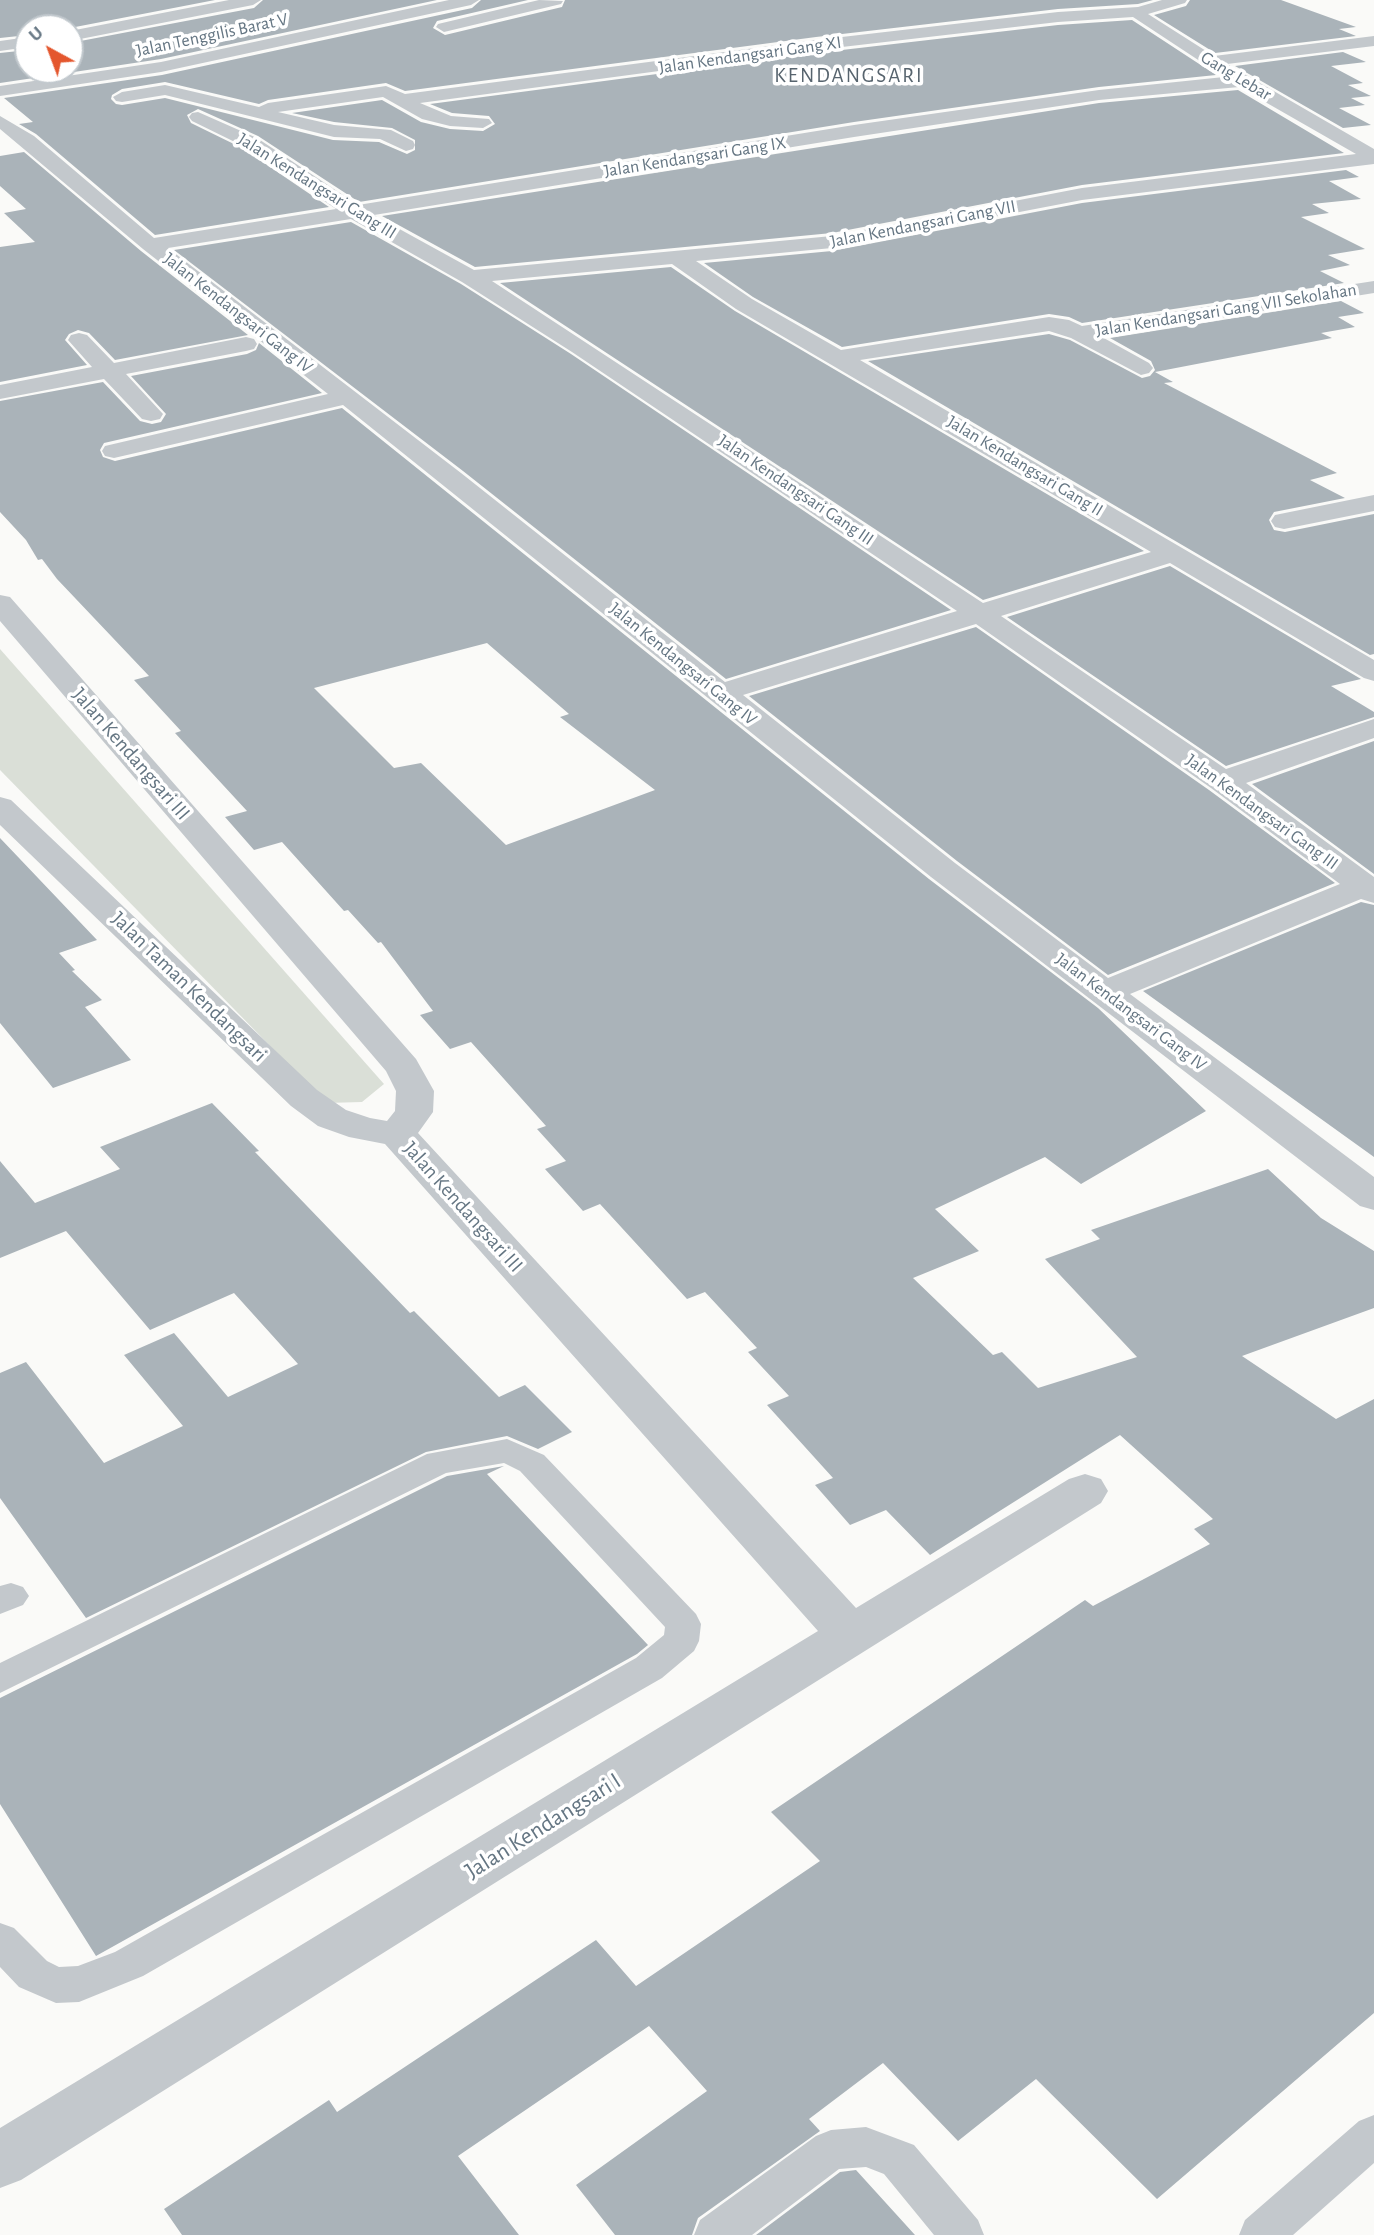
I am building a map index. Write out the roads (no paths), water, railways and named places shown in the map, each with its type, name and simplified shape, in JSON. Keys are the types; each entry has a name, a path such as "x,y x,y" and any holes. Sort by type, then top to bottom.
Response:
{"street":[{"path":"84,33 253,0"},
{"name":"Jalan Tenggilis Barat V","path":"0,92 161,67 471,0"},
{"path":"1139,12 1179,0"},
{"path":"421,33 555,1"},
{"name":"Jalan Kendangsari Gang XI","path":"403,100 1058,17 1139,12"},
{"name":"Gang Lebar","path":"1139,12 1141,17 1241,81 1374,158"},
{"path":"792,31 816,46"},
{"path":"1211,61 1374,41"},
{"path":"110,98 203,81"},
{"name":"Jalan Kendangsari Gang IX","path":"150,246 922,121 1099,95 1241,81"},
{"path":"165,90 334,131 384,134 406,145"},
{"path":"249,111 381,91 428,115 450,121 483,123"},
{"name":"Jalan Kendangsari Gang IV","path":"5,116 27,140 150,246 347,397 943,870 1374,1196"},
{"name":"Jalan Kendangsari Gang III","path":"198,117 250,142 354,212 470,277 580,346 979,612 1222,781 1368,890"},
{"path":"250,142 334,131"},
{"path":"0,144 27,140"},
{"name":"Jalan Kendangsari Gang VII","path":"470,277 854,239 1082,194 1374,158"},
{"name":"Jalan Kendangsari Gang II","path":"677,258 744,304 1374,672"},
{"name":"Jalan Kendangsari Gang VII Sekolahan","path":"1079,333 1374,287"},
{"name":"Jalan Kendangsari Gang VII Sekolahan","path":"837,357 1049,324 1060,325 1079,333 1141,368"},
{"path":"219,326 302,388"},
{"path":"79,340 151,414"},
{"path":"0,391 246,344"},
{"path":"114,451 347,397"},
{"path":"1284,522 1374,503"},
{"path":"719,694 1173,554"},
{"name":"Jalan Kendangsari III","path":"0,603 403,1067 415,1091 414,1112 397,1134 851,1635"},
{"path":"1222,781 1374,728"},
{"name":"Jalan Taman Kendangsari","path":"0,807 304,1098 332,1118 363,1129 397,1134"},
{"path":"1105,992 1368,890"},
{"name":"Jalan Kendangsari I","path":"0,2160 1085,1491"}],"lane":[{"path":"0,1679 439,1462 507,1451 532,1463 683,1624 681,1641 649,1668 129,1964 79,1984 56,1984 33,1974 0,1940"},
{"path":"1261,2235 1374,2135"},
{"path":"716,2235 831,2150 866,2147 899,2159 962,2235"}],"district":[{"name":"KENDANGSARI","path":"849,76"}]}
